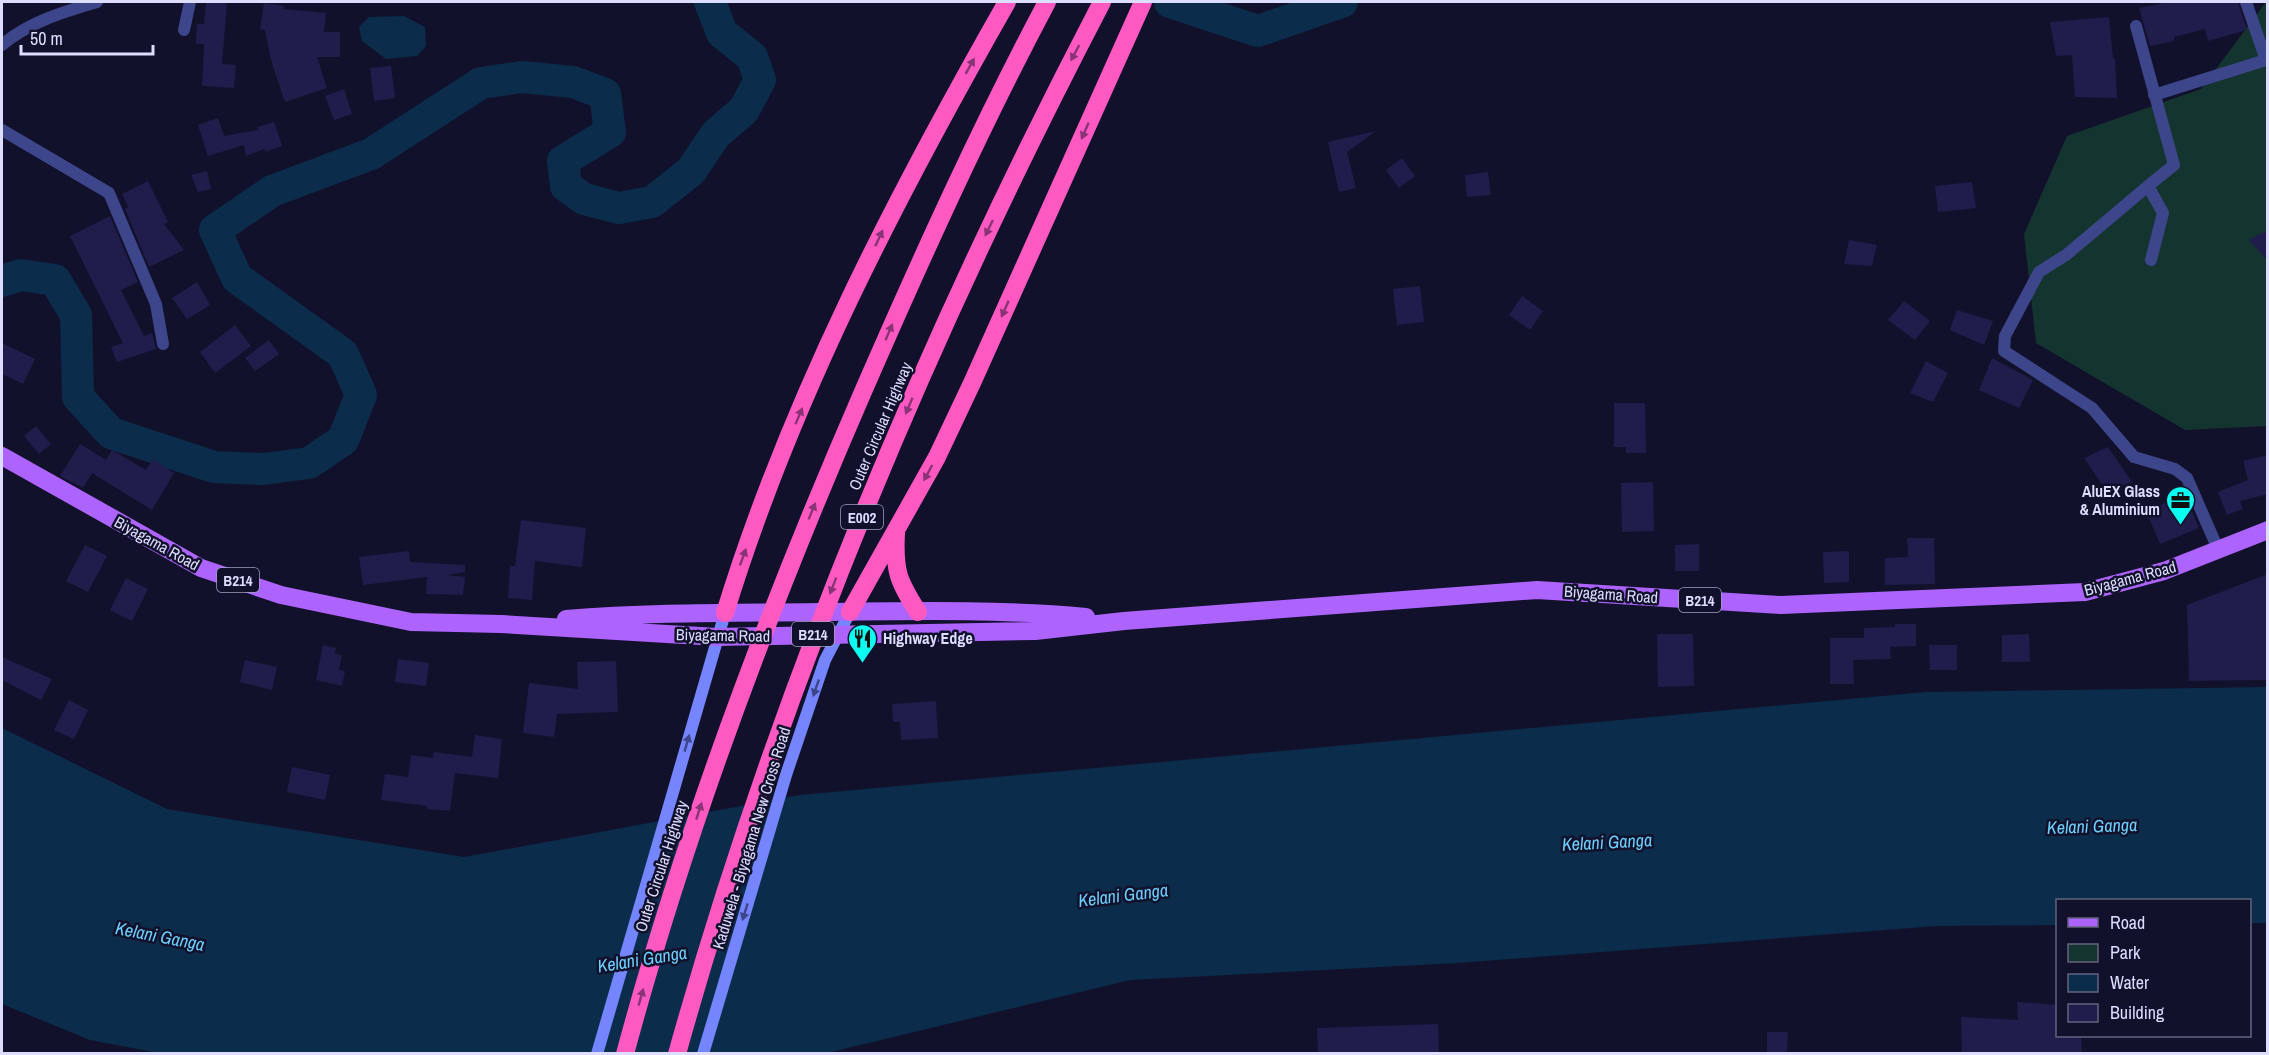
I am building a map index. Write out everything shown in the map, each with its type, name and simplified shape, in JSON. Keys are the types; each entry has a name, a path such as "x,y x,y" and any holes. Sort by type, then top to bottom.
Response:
{"highway":[{"path":"725,613 740,564 776,470 833,335 887,221 936,126 1007,2"},
{"name":"Outer Circular Highway","path":"625,1053 662,924 716,762 755,653 804,530 912,277 1005,80 1047,2"},
{"name":"Outer Circular Highway","path":"677,1053 710,935 763,776 840,569 962,284 1053,96 1102,2"},
{"path":"849,612 937,457 1143,2"},
{"path":"896,531 895,555 900,584 918,612"}],"main road":[{"name":"Biyagama Road","path":"2,456 201,568 281,595 411,622 501,624 717,637 1035,631 1124,621 1537,590 1781,605 2085,592 2164,571 2268,530"},
{"name":"Biyagama Road","path":"501,624 619,614 849,612 1033,612 1124,621"}],"street":[{"path":"2,45 10,38 53,15 97,2"},
{"path":"184,30 190,2"},
{"path":"2154,95 2267,62 2246,2"},
{"path":"2136,26 2174,165 2066,255 2039,272 2005,336 2004,351 2092,408 2134,457 2175,469 2187,478 2218,549"},
{"path":"2,130 110,193 156,304 163,344"},
{"path":"2148,186 2163,213 2151,260"},
{"name":"Kaduwela - Biyagama New Cross Road","path":"703,1053 786,775 825,660 849,612"},
{"path":"597,1053 725,613"}],"green space":[{"path":"2266,2 2267,426 2185,430 2036,343 2024,234 2067,136 2201,89"}],"water":[{"path":"404,16 425,27 426,46 417,56 386,59 362,41 359,27 369,17"},
{"name":"Kelani Ganga","path":"2267,687 2267,923 2251,923 2251,899 2056,899 2056,925 1937,926 1458,963 1130,980 827,1053 158,1053 90,1040 2,1004 2,728 167,809 464,857 800,795 1926,692"}],"building":[{"path":"206,2 227,2 222,64 236,65 234,88 202,86 204,44 196,44 197,24 204,24"},
{"path":"2168,2 2238,2 2247,30 2208,41 2205,29 2174,37 2174,41 2150,46 2139,8"},
{"path":"264,3 284,6 283,9 326,13 324,32 340,32 340,57 317,57 327,88 285,102 271,60 265,30 260,29"},
{"path":"2109,17 2113,58 2115,58 2117,98 2075,97 2072,55 2056,56 2050,22"},
{"path":"391,66 395,98 374,101 370,68"},
{"path":"344,89 352,114 334,120 325,96"},
{"path":"218,118 224,136 258,130 257,127 274,122 282,146 265,152 264,149 246,156 244,145 208,156 198,125"},
{"path":"1376,131 1347,152 1356,188 1339,192 1328,142"},
{"path":"1402,158 1415,176 1399,188 1386,170"},
{"path":"207,171 211,189 198,192 191,175"},
{"path":"1488,172 1491,195 1467,197 1465,175"},
{"path":"148,181 168,222 164,224 184,250 149,267 125,209 128,207 122,194"},
{"path":"1972,182 1976,208 1938,212 1935,186"},
{"path":"110,216 138,282 121,290 144,336 152,333 156,349 117,362 111,347 123,343 70,236"},
{"path":"2268,230 2268,261 2249,240"},
{"path":"1849,240 1877,245 1872,266 1844,264"},
{"path":"197,282 210,305 187,319 172,298"},
{"path":"1420,286 1424,322 1397,325 1393,289"},
{"path":"1522,296 1543,311 1530,330 1509,315"},
{"path":"1904,301 1930,321 1915,340 1888,320"},
{"path":"1957,310 1993,321 1984,345 1950,330"},
{"path":"235,325 251,346 215,373 200,352"},
{"path":"269,340 279,354 255,371 245,358"},
{"path":"2,343 35,359 23,384 2,374"},
{"path":"1992,358 2033,380 2019,408 1979,390"},
{"path":"1926,361 1948,373 1933,402 1910,393"},
{"path":"1614,403 1645,403 1646,453 1626,453 1626,447 1614,447"},
{"path":"36,426 51,444 39,454 24,436"},
{"path":"80,444 106,460 112,450 146,470 153,459 174,473 152,510 92,473 83,488 60,476"},
{"path":"2108,447 2132,482 2107,492 2084,458"},
{"path":"2268,455 2268,494 2240,501 2243,509 2227,515 2218,492 2248,480 2243,461"},
{"path":"1653,482 1654,531 1622,532 1621,483"},
{"path":"2185,495 2199,528 2160,544 2146,511"},
{"path":"521,520 586,528 582,567 535,561 532,600 508,598 510,566 515,566"},
{"path":"1907,538 1934,538 1935,584 1885,585 1885,558 1908,557"},
{"path":"1699,544 1699,571 1675,571 1675,545"},
{"path":"85,545 107,556 88,592 66,581"},
{"path":"409,551 410,562 465,565 465,572 447,575 465,577 463,595 426,594 427,577 363,585 359,557"},
{"path":"1849,551 1849,582 1824,583 1823,552"},
{"path":"2268,574 2268,680 2189,681 2187,605"},
{"path":"126,578 148,589 132,621 110,610"},
{"path":"1895,624 1916,624 1916,646 1890,647 1891,659 1853,660 1854,684 1830,684 1830,638 1864,638 1864,628 1895,627"},
{"path":"1657,634 1693,634 1694,686 1658,687"},
{"path":"2029,634 2030,662 2002,662 2002,635"},
{"path":"323,645 336,648 335,654 342,655 339,670 345,671 342,686 316,680"},
{"path":"1929,645 1957,645 1957,670 1930,670"},
{"path":"2,657 52,679 41,700 2,680"},
{"path":"398,659 429,663 426,686 395,682"},
{"path":"245,660 277,667 272,690 240,682"},
{"path":"616,661 618,712 557,714 554,737 523,733 529,683 578,689 577,662"},
{"path":"69,700 88,710 74,739 54,730"},
{"path":"936,701 938,738 901,740 900,722 893,722 892,704"},
{"path":"475,735 502,739 498,778 455,773 450,811 381,800 385,774 408,777 411,755 433,758 434,752 472,757"},
{"path":"292,767 330,775 325,800 287,792"},
{"path":"2017,1002 2056,1005 2056,1037 2081,1037 2082,1053 1962,1053 1961,1017 2018,1020"},
{"path":"1438,1024 1439,1053 1318,1053 1317,1028"},
{"path":"1767,1032 1788,1032 1787,1053 1767,1053"}],"waterway":[{"path":"2,281 21,275 55,280 76,315 78,397 111,433 214,467 263,469 309,463 343,440 361,395 343,354 237,278 215,230 272,191 371,154 481,83 522,77 573,82 605,94 610,132 563,161 566,186 584,199 619,208 652,202 691,171 716,134 744,110 760,80 752,57 722,33 710,2"},
{"path":"1170,2 1258,31 1342,2"}],"place":[{"name":"AluEX Glass & Aluminium","path":"2181,526"},
{"name":"Highway Edge","path":"862,664"}]}
